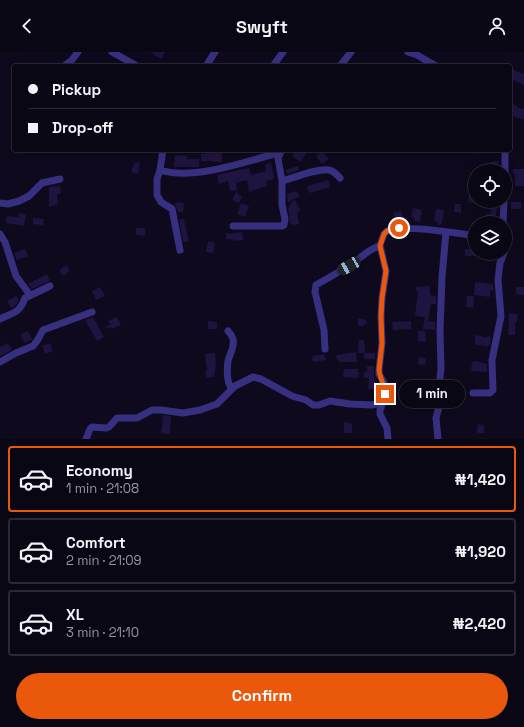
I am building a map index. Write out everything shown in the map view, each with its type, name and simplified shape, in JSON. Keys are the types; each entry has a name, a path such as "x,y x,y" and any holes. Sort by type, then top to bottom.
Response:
{"street":[{"path":"67,64 78,52"},
{"path":"112,52 133,64"},
{"path":"207,64 215,52"},
{"path":"274,64 283,52"},
{"path":"342,64 351,52"},
{"path":"408,52 417,55 433,64"},
{"path":"163,152 157,179 157,195 161,202 173,211 180,250"},
{"path":"160,170 169,172 210,170 277,152"},
{"path":"233,226 284,225 285,219 282,205 282,181 278,158 281,152"},
{"path":"505,152 505,164"},
{"path":"282,181 317,170 330,170 340,178"},
{"path":"0,203 8,204 19,201 29,196 42,183 60,179"},
{"path":"388,439 387,428 380,414 384,388 379,370 382,343 382,298 386,271 380,246 384,234 395,228 468,235"},
{"path":"438,439 436,418 440,403 440,331 442,277 446,232"},
{"path":"0,234 7,247 9,259 16,276 30,295"},
{"path":"325,349 324,330 315,292 316,285 349,266 368,251 380,246"},
{"path":"473,393 490,393 493,390 492,360 501,316 498,280 501,260"},
{"path":"0,318 21,308 25,298 50,286"},
{"path":"0,362 33,346 37,342 41,333 47,329 92,312"},
{"path":"228,330 234,340 232,353 228,360 227,376 232,389"},
{"path":"86,439 92,427 109,427 119,418 137,418 156,409 182,413 212,406 222,400 232,389 248,379 257,377 292,396 306,400 313,405 319,405 330,401 372,405 383,402"}],"building":[{"path":"150,52 165,52 161,59"},
{"path":"512,69 524,74 524,85 512,79"},
{"path":"513,104 521,109 524,109 524,119 512,115"},
{"path":"222,152 222,162 201,161 201,154"},
{"path":"294,152 307,152 301,162 292,156"},
{"path":"323,152 329,159 322,164 316,156"},
{"path":"175,155 187,156 187,159 199,159 199,167 174,167"},
{"path":"498,161 498,164 490,164 490,162"},
{"path":"135,162 140,163 138,174 131,172"},
{"path":"270,162 274,179 266,181 267,186 249,192 247,180 236,183 238,195 242,196 239,203 232,200 237,190 230,191 228,181 219,184 217,175 249,168 251,175 266,171 265,165"},
{"path":"298,166 299,170 287,174 286,170"},
{"path":"513,169 524,169 524,186 515,186 515,174 513,173"},
{"path":"329,180 330,187 309,193 307,186"},
{"path":"60,186 61,194 57,194 58,204 49,207 49,187"},
{"path":"296,191 300,196 288,202 287,194"},
{"path":"294,199 301,210 297,212 299,224 293,225 289,223 290,220 288,209"},
{"path":"176,202 184,203 183,212 178,212 175,205"},
{"path":"512,202 521,202 521,209 511,209"},
{"path":"241,203 249,206 245,217 237,214"},
{"path":"455,204 461,204 461,213 454,212"},
{"path":"413,208 422,210 420,222 413,220 414,217 411,217"},
{"path":"491,208 497,208 496,216 486,216 487,213 490,214"},
{"path":"436,209 444,210 442,223 438,226 438,222 434,221"},
{"path":"401,211 404,219 402,219 403,222 399,224 398,221 396,222 393,213"},
{"path":"19,213 26,214 24,226 6,223 7,216 19,217"},
{"path":"33,218 44,219 43,225 33,224"},
{"path":"179,219 184,219 188,234 188,242 183,242"},
{"path":"136,228 145,228 145,236 136,235"},
{"path":"242,232 243,240 233,241 233,239 226,239 226,233 230,234"},
{"path":"208,241 215,243 213,253 206,252"},
{"path":"25,249 28,256 17,260 14,253"},
{"path":"465,249 468,249 468,256 465,256"},
{"path":"66,265 70,271 63,276 59,270"},
{"path":"47,274 50,281 32,289 28,284"},
{"path":"475,282 493,284 494,290 490,290 490,297 474,295"},
{"path":"430,286 430,295 436,296 436,304 431,304 428,321 435,322 435,330 423,329 425,317 415,316 418,291 416,291 416,287"},
{"path":"100,287 105,296 96,300 92,291"},
{"path":"516,287 524,287 524,295 516,294"},
{"path":"16,296 19,300 15,306 11,308 7,301"},
{"path":"467,296 474,296 473,308 466,307"},
{"path":"509,313 518,314 517,322 515,322 515,335 508,335"},
{"path":"93,317 104,337 97,341 85,320"},
{"path":"117,317 121,325 112,329 111,327 105,329 110,324 108,321"},
{"path":"358,319 365,319 368,324 358,326"},
{"path":"208,321 217,322 217,329 208,329"},
{"path":"411,321 411,329 393,330 392,322"},
{"path":"28,331 32,339 25,343 20,335"},
{"path":"418,331 425,331 426,342 418,341"},
{"path":"475,335 482,336 482,338 490,336 490,345 484,347 484,345 475,345"},
{"path":"359,340 364,340 365,353 358,353"},
{"path":"8,343 12,350 0,356 0,347"},
{"path":"50,343 53,351 45,354 42,346"},
{"path":"356,352 357,362 339,362 339,360 337,360 336,355"},
{"path":"215,353 216,363 214,377 206,378 205,371 207,370 205,354"},
{"path":"364,353 375,353 375,359 364,359"},
{"path":"324,354 326,360 313,362 312,356"},
{"path":"419,357 426,358 425,365 418,364"},
{"path":"476,361 487,364 487,372 471,371 472,362"},
{"path":"367,366 374,366 374,381 377,381 377,389 368,389 369,378 364,378 364,372 367,372"},
{"path":"344,369 358,369 359,378 343,377"},
{"path":"417,382 423,383 421,392 416,391"},
{"path":"163,415 171,416 170,434 161,433"},
{"path":"345,422 352,424 352,433 344,433"},
{"path":"478,424 484,425 484,433 477,433"}],"route":[{"path":"385,394 384,383 379,374 382,343 381,316 383,284 386,276 385,264 381,255 380,246 382,238 387,231 399,228"}]}
